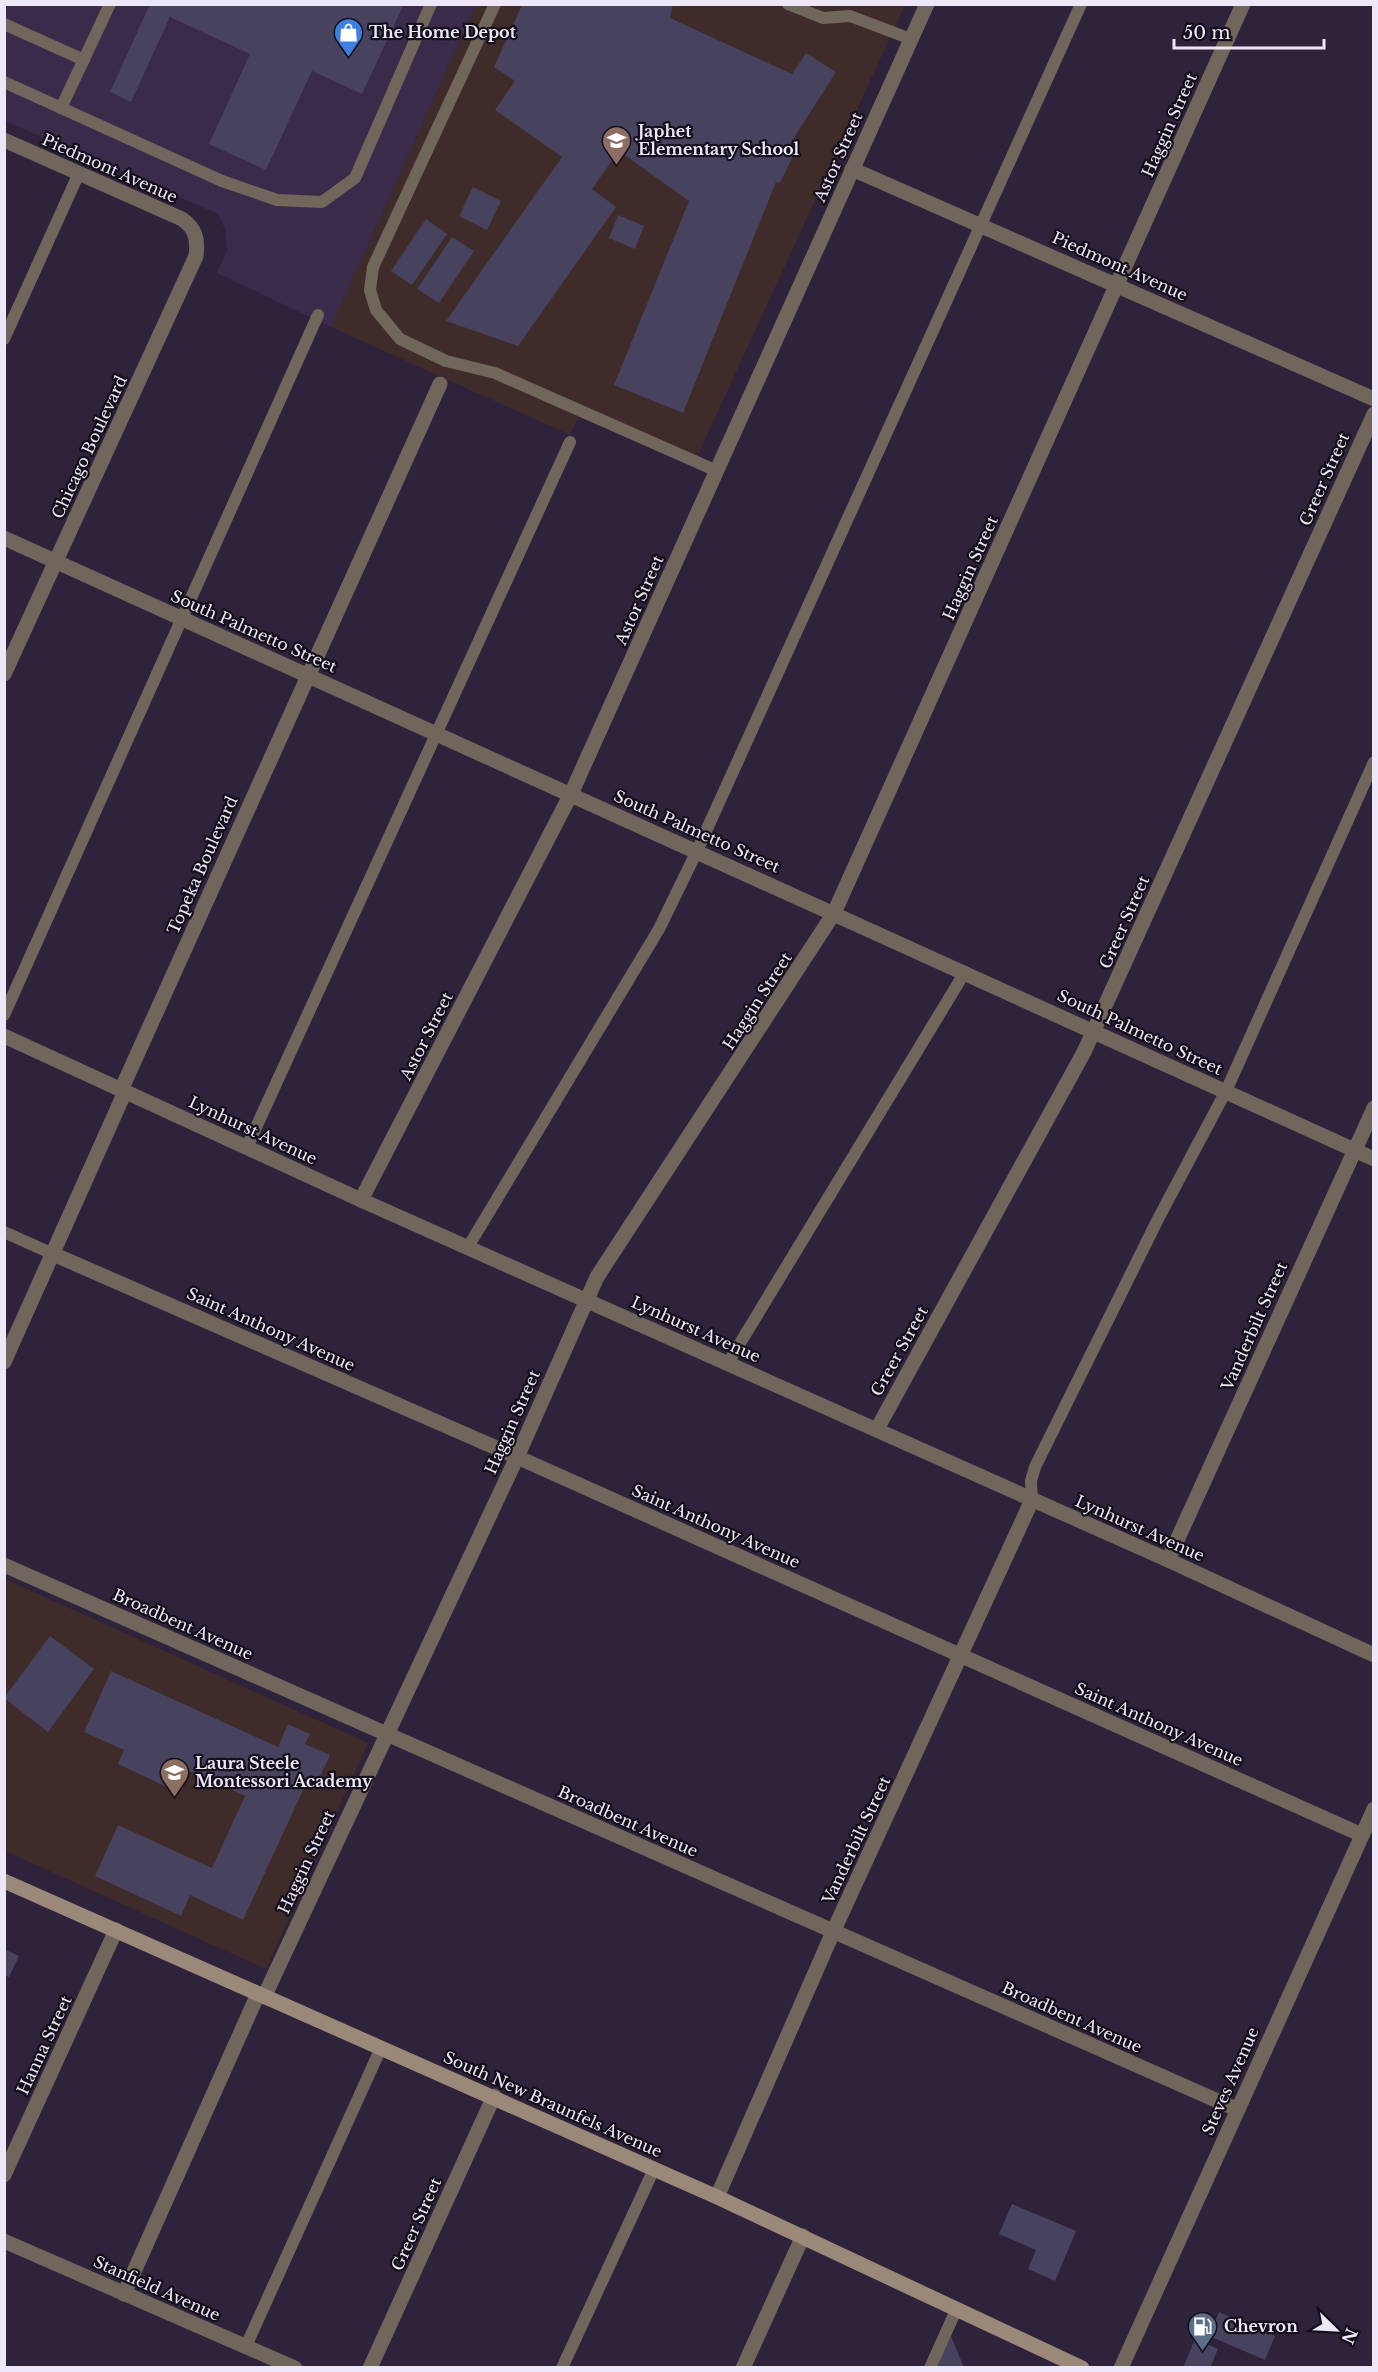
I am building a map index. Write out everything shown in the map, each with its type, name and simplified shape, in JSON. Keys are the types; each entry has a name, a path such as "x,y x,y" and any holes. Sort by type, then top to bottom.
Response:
{"main road":[{"name":"South New Braunfels Avenue","path":"4,1881 261,1996 494,2096 1082,2367"}],"street":[{"name":"Astor Street","path":"361,1200 571,794 927,4"},
{"name":"Haggin Street","path":"124,2294 261,1996 517,1457 597,1277 834,913 1243,4"},
{"name":"Piedmont Avenue","path":"4,140 182,219 192,227 195,234"},
{"name":"Piedmont Avenue","path":"852,169 1374,399"},
{"name":"Chicago Boulevard","path":"4,674 196,256 198,243 195,234"},
{"name":"Topeka Boulevard","path":"4,1362 124,1094 122,1088 440,384"},
{"name":"Greer Street","path":"877,1429 1095,1030 1374,414"},
{"name":"South Palmetto Street","path":"4,538 1095,1030 1374,1159"},
{"name":"Lynhurst Avenue","path":"4,1036 122,1088 361,1200 877,1429 1374,1655"},
{"name":"Vanderbilt Street","path":"1168,1560 1374,1108"},
{"name":"Saint Anthony Avenue","path":"53,1254 517,1457 961,1656 1367,1829"},
{"name":"Vanderbilt Street","path":"717,2197 833,1932 1032,1500"},
{"name":"Broadbent Avenue","path":"4,1565 1236,2109"},
{"name":"Steves Avenue","path":"1121,2367 1236,2109 1367,1829 1374,1809"},
{"name":"Hanna Street","path":"4,2175 116,1930"},
{"name":"Greer Street","path":"370,2367 494,2096"},
{"path":"743,2367 802,2236"},
{"name":"Stanfield Avenue","path":"4,2241 295,2367"}],"lane":[{"path":"4,82 222,181 277,200 322,202 355,178 431,4"},
{"path":"495,4 374,267 370,290 376,310 400,339 446,361 495,373 717,471"},
{"path":"788,4 823,18 850,16 911,39"},
{"path":"468,1247 659,929 697,851 1081,4"},
{"path":"61,108 84,60 105,6"},
{"path":"4,24 84,60"},
{"path":"4,339 79,173"},
{"path":"4,1015 318,315"},
{"path":"247,1147 570,442"},
{"path":"1032,1500 1031,1481 1035,1467 1158,1219 1226,1091 1374,762"},
{"path":"728,1363 965,972"},
{"path":"4,1232 53,1254"},
{"path":"246,2346 381,2048"},
{"path":"562,2367 654,2169"},
{"path":"930,2367 957,2308"}],"shaded area":[{"path":"5,5 476,5 331,327 217,273 227,250 225,229 218,214 5,121"},
{"name":"Japhet Elementary School","path":"476,5 905,5 695,461 581,410 570,435 331,327"},
{"name":"Laura Steele Montessori Academy","path":"5,1579 368,1743 266,1969 5,1851"}],"building":[{"path":"150,4 404,4 362,94 312,71 266,170 209,144 250,54 170,17 131,102 110,92"},
{"path":"673,4 670,18 792,74 806,53 836,72 785,152 793,156 780,183 776,182 683,413 614,385 689,201 619,151 592,189 616,207 518,346 446,321 562,157 495,110 515,81 494,67 522,5"},
{"path":"473,187 501,201 487,230 459,216"},
{"path":"618,215 644,226 635,249 609,238"},
{"path":"426,219 447,234 412,285 391,271"},
{"path":"452,237 474,251 439,303 417,289"},
{"path":"50,1636 94,1669 48,1732 4,1698"},
{"path":"111,1671 278,1747 288,1724 310,1734 305,1744 330,1755 319,1779 310,1775 243,1920 190,1895 181,1916 95,1876 118,1825 212,1868 245,1796 180,1767 171,1789 118,1764 124,1750 84,1732"},
{"path":"4,1949 19,1956 9,1977 4,1975"},
{"path":"1012,2204 1076,2231 1055,2281 1028,2269 1036,2250 999,2234"},
{"path":"1219,2312 1275,2336 1265,2360 1209,2336"},
{"path":"951,2336 964,2368 936,2368"},
{"name":"Chevron","path":"1195,2339 1218,2349 1210,2368 1183,2368"}],"place":[{"name":"The Home Depot","path":"348,58"},
{"name":"Japhet Elementary School","path":"617,166"},
{"name":"Laura Steele Montessori Academy","path":"174,1798"},
{"name":"Chevron","path":"1203,2352"}]}
